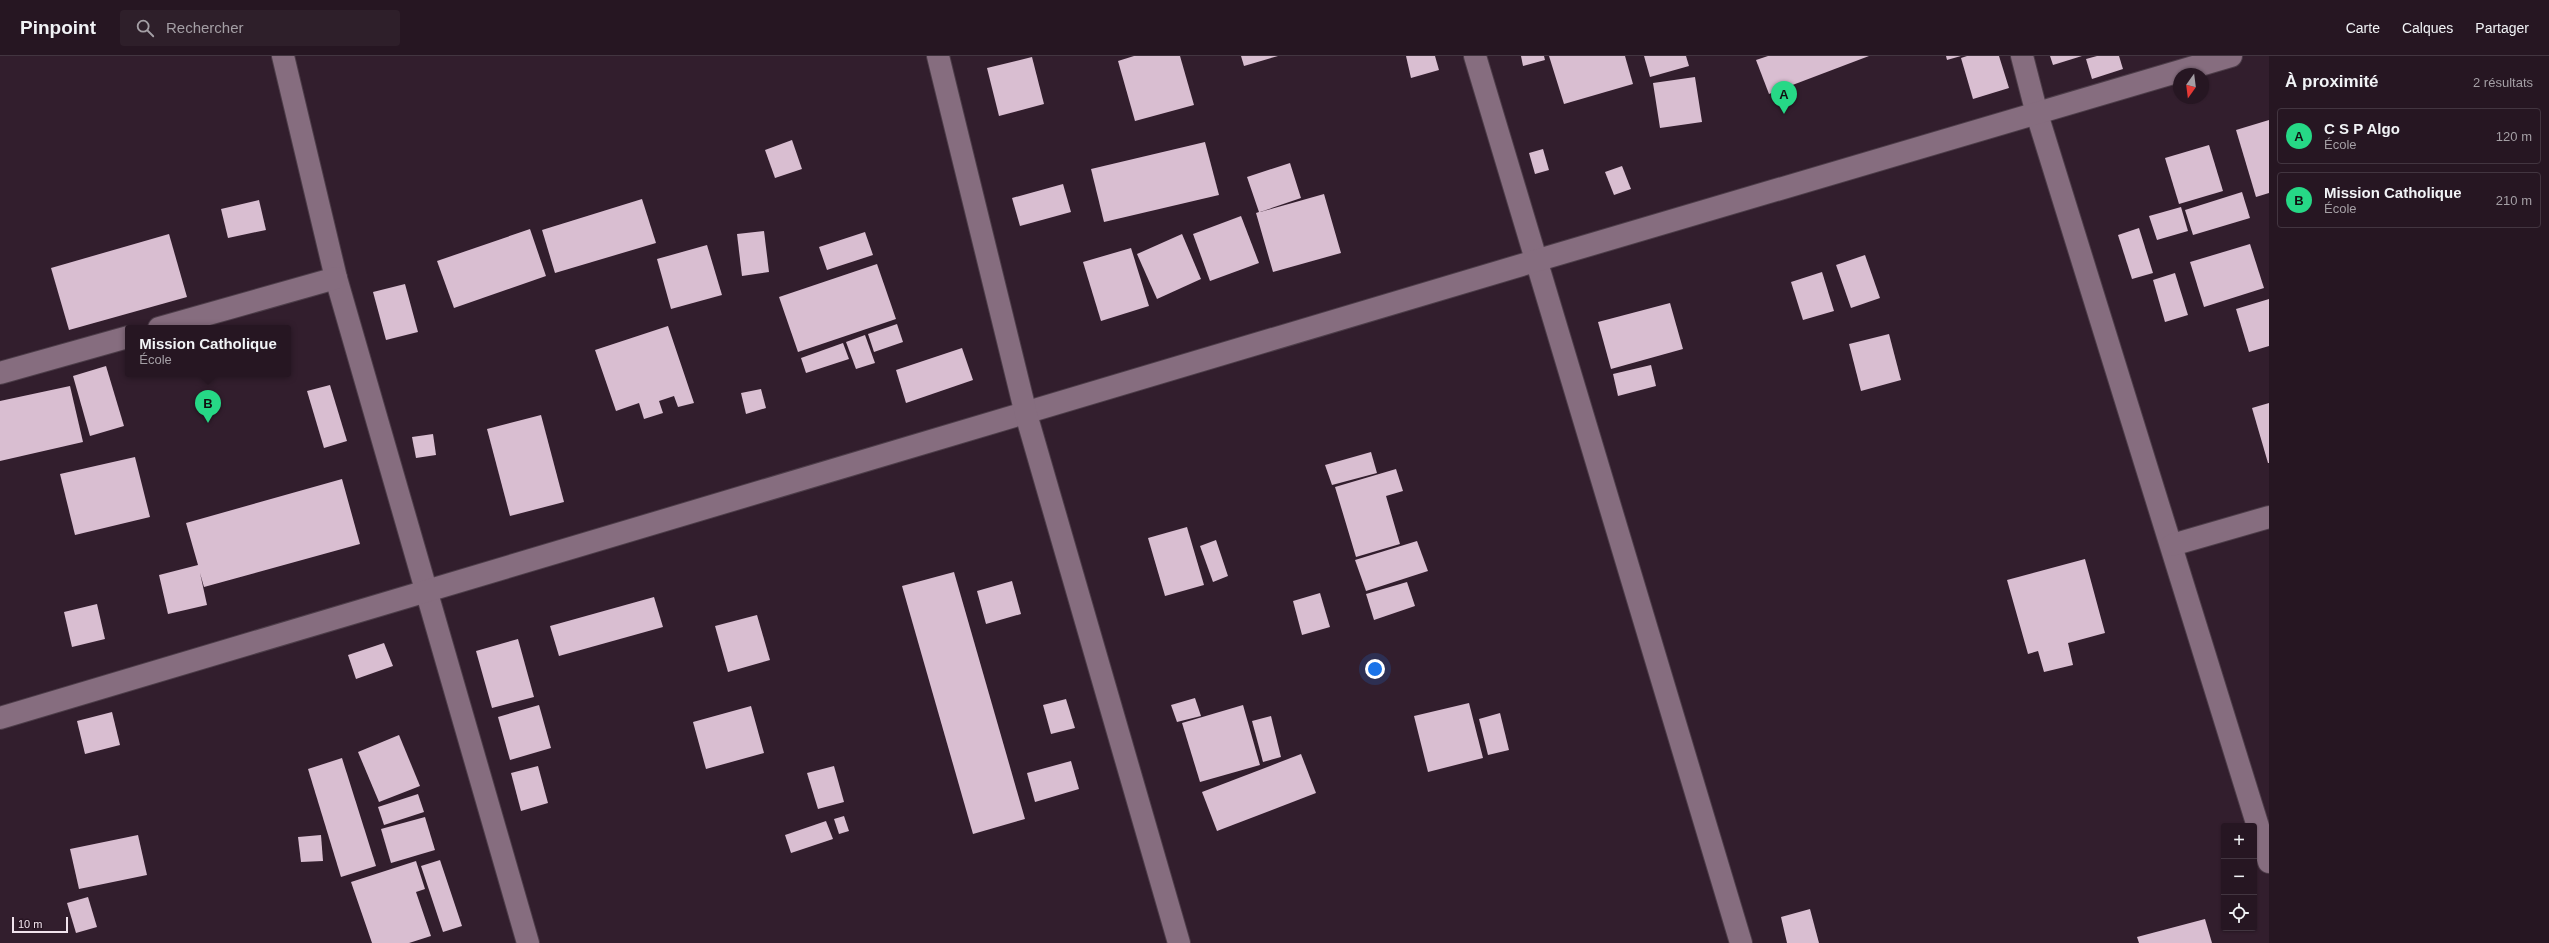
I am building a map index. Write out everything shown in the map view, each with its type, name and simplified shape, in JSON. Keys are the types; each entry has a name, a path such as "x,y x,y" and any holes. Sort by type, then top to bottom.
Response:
{"street":[{"path":"283,56 336,278 528,943"},
{"path":"938,56 1026,414 1179,943"},
{"path":"1475,56 1535,261 1741,943"},
{"path":"2022,56 2036,114 2172,545 2269,862"},
{"path":"0,718 1026,414 1535,261 2231,56"},
{"path":"170,325 336,278"},
{"path":"0,373 125,338"},
{"path":"2172,545 2269,517"}],"building":[{"path":"1134,56 1180,56 1194,105 1135,121 1118,61"},
{"path":"1241,56 1278,56 1244,66"},
{"path":"1406,56 1435,56 1439,70 1411,78"},
{"path":"1521,56 1544,56 1545,60 1523,66"},
{"path":"1549,56 1625,56 1633,84 1564,104"},
{"path":"1644,56 1686,56 1689,66 1650,77"},
{"path":"1768,56 1869,56 1769,94 1756,60"},
{"path":"1946,56 1961,56 1947,60"},
{"path":"1967,56 1999,56 2009,88 1973,99 1961,58"},
{"path":"2050,56 2082,56 2053,65"},
{"path":"2097,56 2119,56 2123,69 2092,79 2086,59"},
{"path":"1032,57 1044,104 999,116 987,68"},
{"path":"1695,77 1702,122 1660,128 1653,83"},
{"path":"2269,120 2269,193 2256,197 2236,130"},
{"path":"792,140 802,169 775,178 765,150"},
{"path":"1205,142 1219,195 1104,222 1091,169"},
{"path":"2209,145 2223,191 2179,204 2165,158"},
{"path":"1543,149 1549,170 1535,174 1529,153"},
{"path":"1290,163 1301,198 1260,212 1324,194 1341,253 1273,272 1256,213 1259,212 1247,177"},
{"path":"1622,166 1631,189 1614,195 1605,172"},
{"path":"1063,184 1071,212 1020,226 1012,198"},
{"path":"2242,192 2250,218 2193,235 2185,210"},
{"path":"642,199 656,243 555,273 542,230"},
{"path":"259,200 266,230 228,238 221,209"},
{"path":"2181,207 2188,231 2157,240 2149,216"},
{"path":"1241,216 1259,263 1210,281 1193,234"},
{"path":"2139,228 2153,273 2132,279 2118,235"},
{"path":"530,229 546,276 454,308 437,261"},
{"path":"764,231 769,272 742,276 737,234"},
{"path":"865,232 873,255 827,270 819,247"},
{"path":"169,234 187,297 69,330 51,268"},
{"path":"1182,234 1201,279 1157,299 1137,254"},
{"path":"2250,244 2264,288 2204,307 2190,262"},
{"path":"707,245 722,295 671,309 657,259"},
{"path":"1131,248 1149,306 1101,321 1083,262"},
{"path":"1865,255 1880,298 1851,308 1836,265"},
{"path":"877,264 896,319 798,352 779,297"},
{"path":"1822,272 1834,311 1803,320 1791,282"},
{"path":"2175,273 2188,315 2165,322 2153,280"},
{"path":"405,284 418,332 386,340 373,292"},
{"path":"2269,299 2269,346 2249,352 2236,309"},
{"path":"1670,303 1683,349 1611,369 1598,322"},
{"path":"897,324 903,342 874,352 868,334"},
{"path":"668,326 694,403 678,407 674,396 659,401 663,413 644,419 639,403 616,411 595,350"},
{"path":"1889,334 1901,380 1861,391 1849,344"},
{"path":"865,335 875,363 856,369 846,342"},
{"path":"843,343 849,359 806,373 801,358"},
{"path":"962,348 973,380 906,403 896,370"},
{"path":"1651,365 1656,386 1618,396 1613,374"},
{"path":"106,366 124,426 90,436 73,376"},
{"path":"330,385 347,441 324,448 307,391"},
{"path":"70,386 83,442 0,461 0,401"},
{"path":"761,389 766,408 746,414 741,393"},
{"path":"2269,403 2269,463 2268,463 2252,408"},
{"path":"541,415 564,502 510,516 487,429"},
{"path":"433,434 436,455 416,458 412,437"},
{"path":"1371,452 1377,473 1332,485 1325,465"},
{"path":"135,457 150,517 75,535 60,474"},
{"path":"1396,469 1403,491 1386,496 1400,544 1356,557 1335,487"},
{"path":"342,479 360,544 204,587 200,573 207,605 168,614 159,575 198,565 186,523"},
{"path":"1187,527 1204,585 1165,596 1148,538"},
{"path":"1216,540 1228,576 1213,582 1200,546"},
{"path":"1417,541 1428,571 1366,591 1355,560"},
{"path":"2085,559 2105,633 2068,643 2073,665 2044,672 2038,651 2028,654 2007,580"},
{"path":"954,572 1025,819 973,834 902,586"},
{"path":"1012,581 1021,614 986,624 977,591"},
{"path":"1407,582 1415,606 1374,620 1366,594"},
{"path":"1320,593 1330,627 1302,635 1293,601"},
{"path":"654,597 663,627 559,656 550,626"},
{"path":"97,604 105,639 72,647 64,612"},
{"path":"757,615 770,660 728,672 715,626"},
{"path":"518,639 534,697 492,708 476,651"},
{"path":"384,643 393,666 356,679 348,655"},
{"path":"1195,698 1201,716 1177,722 1171,705"},
{"path":"1066,699 1075,728 1051,734 1043,705"},
{"path":"1469,703 1483,758 1428,772 1414,716"},
{"path":"539,705 551,748 510,760 498,717"},
{"path":"1243,705 1260,765 1200,782 1182,723"},
{"path":"751,706 764,753 706,769 693,722"},
{"path":"112,712 120,745 85,754 77,721"},
{"path":"1500,713 1509,750 1488,755 1479,719"},
{"path":"1271,716 1281,757 1263,762 1252,721"},
{"path":"399,735 420,786 379,802 358,752"},
{"path":"1301,754 1316,793 1217,831 1202,792"},
{"path":"342,758 376,866 341,877 308,769"},
{"path":"1071,761 1079,789 1035,802 1027,773"},
{"path":"538,766 548,803 521,811 511,773"},
{"path":"834,766 844,802 818,809 807,773"},
{"path":"418,794 424,812 384,825 378,807"},
{"path":"844,816 849,831 839,834 834,819"},
{"path":"425,817 435,850 391,863 381,829"},
{"path":"826,821 833,839 791,853 785,835"},
{"path":"138,835 147,875 79,889 70,849"},
{"path":"321,835 323,861 301,862 298,837"},
{"path":"440,860 462,926 443,932 421,866"},
{"path":"416,861 425,889 416,892 431,936 409,943 372,943 351,882"},
{"path":"88,897 97,927 76,933 67,903"},
{"path":"1810,909 1819,943 1787,943 1781,917"},
{"path":"2205,919 2212,943 2139,943 2137,937"}],"place":[{"name":"C S P Algo","path":"1784,114"},
{"name":"Mission Catholique","path":"208,423"}]}
